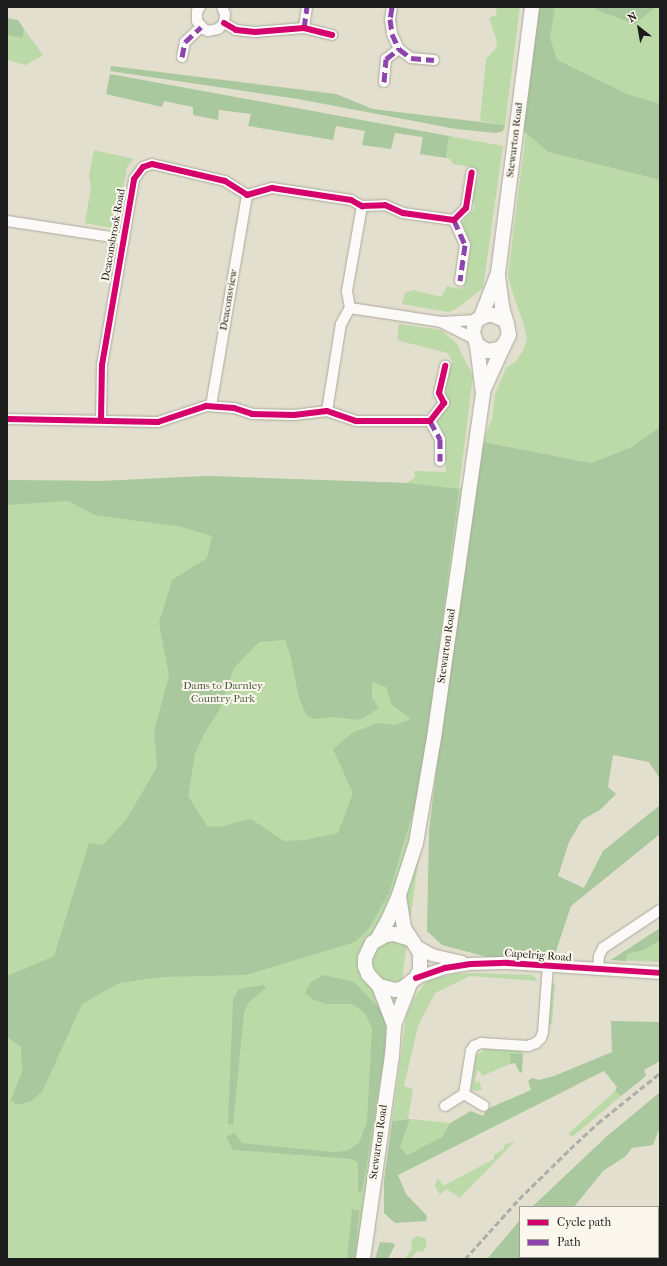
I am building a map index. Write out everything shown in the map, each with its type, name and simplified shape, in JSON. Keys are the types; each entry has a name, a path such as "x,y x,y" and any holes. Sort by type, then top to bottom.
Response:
{"main road":[{"name":"Stewarton Road","path":"507,324 502,307 498,273 532,7"},
{"name":"Stewarton Road","path":"479,318 498,273"},
{"path":"493,315 499,316 507,324 509,335 504,346 499,349 488,350 476,342 473,333 479,318 493,315"},
{"name":"Stewarton Road","path":"394,1025 379,986 368,974 365,962 368,950 378,938 399,895 416,844 434,738 482,394 476,342"},
{"name":"Stewarton Road","path":"482,394 504,346"},
{"name":"Stewarton Road","path":"363,1259 392,1056 394,1025 421,962 413,942 404,928 399,895"},
{"path":"378,938 394,934 413,942"},
{"path":"379,986 395,990 413,981"}],"street":[{"path":"200,7 196,16 201,27 208,31 218,29 224,23 225,14 222,7"},
{"path":"304,28 307,7"},
{"path":"392,7 390,19 392,34 399,49 411,58 434,60"},
{"path":"224,23 236,30 255,32 304,28 332,35"},
{"path":"182,57 185,42 201,27"},
{"path":"384,82 386,59 399,49"},
{"name":"Deaconsbrook Road","path":"101,420 102,365 134,179 143,167 152,164 225,181 248,195"},
{"path":"454,220 466,208 472,172"},
{"path":"248,195 272,188 351,200 362,206 385,205 403,213 454,220"},
{"name":"Deaconsview","path":"211,406 248,195"},
{"path":"327,411 341,324 350,308 347,291 362,206"},
{"path":"454,220 465,245 460,281"},
{"path":"7,221 124,239"},
{"path":"350,308 441,322 479,318"},
{"path":"441,322 476,342"},
{"path":"430,421 444,403 439,393 445,366"},
{"path":"7,419 158,422 206,406 211,406 234,408 252,414 294,415 327,411 356,421 430,421"},
{"path":"430,421 440,439 440,461"},
{"path":"598,970 599,956 603,948 660,910"},
{"name":"Capelrig Road","path":"413,942 432,955 471,964"},
{"name":"Capelrig Road","path":"413,981 445,968 471,964 507,963 660,973"},
{"path":"445,1106 464,1094 471,1051 474,1046 481,1043 528,1046 536,1043 540,1038 543,1032 548,966"},
{"path":"464,1094 484,1106"}],"green space":[{"path":"497,7 520,7 505,125 480,121 486,59 497,47 489,18 496,15"},
{"path":"538,7 660,7 660,140 526,96"},
{"path":"538,7 555,7 550,38 557,60 627,94 660,104 660,180 548,152 521,129"},
{"path":"596,7 656,7 635,24 596,10"},
{"path":"7,18 18,20 24,29 22,38 7,35"},
{"path":"24,29 43,55 26,65 7,60 7,35 21,38"},
{"path":"111,66 336,94 373,109 505,125 503,131 496,133 456,129 298,99 110,71"},
{"path":"110,74 449,136 446,158 420,154 423,137 395,133 391,149 362,145 365,131 336,126 333,140 248,126 251,114 219,110 218,120 193,115 193,107 164,101 162,107 106,94"},
{"path":"526,133 548,152 660,180 660,427 631,447 591,463 483,442 492,418 495,394 506,368 515,362 523,351 527,340 524,325 508,275"},
{"path":"449,136 503,146 483,288 456,309 448,312 402,304 405,293 413,290 441,297 447,286 459,289 464,287 471,246 462,224 465,218 474,210 475,205 470,199 473,179 479,176 477,170 471,167 453,164 450,159 446,158"},
{"path":"94,150 134,159 127,167 116,226 111,228 85,223 91,186 89,175"},
{"name":"Dams to Darnley Country Park","path":"399,324 441,330 457,344 473,376 459,488 469,489 364,1259 7,1259 7,480 101,481 207,476 407,483 415,477 414,471 446,472 445,438 437,421 449,405 443,391 452,362 448,353 400,341 397,338"},
{"path":"660,427 660,779 649,762 613,755 608,787 616,794 600,810 582,820 569,842 558,876 584,888 603,851 660,805 660,834 571,906 552,963 491,958 442,945 427,931 429,831 441,730 483,442 591,463 631,447"},
{"path":"207,476 407,483 459,489 421,784 389,893 368,930 355,942 246,975 161,977 119,983 82,1004 42,1092 31,1101 17,1105 11,1100 22,1072 21,1047 7,1037 7,976 54,956 89,843 103,845 126,820 157,767 154,731 169,676 159,623 172,580 207,558 212,536 182,527 95,515 68,501 7,505 7,480 101,481","holes":["285,640 290,654 299,698 306,715 314,719 333,717 360,720 379,708 372,698 372,682 386,687 392,705 411,719 395,725 377,723 352,733 333,749 353,793 338,833 305,840 284,841 251,819 219,827 207,826 188,796 195,754 204,734 220,709 234,668 259,642"]},
{"path":"660,928 660,962 611,960 633,946"},
{"path":"660,928 660,940 644,950 627,954 626,961 611,960"},
{"path":"474,973 533,975 538,981 470,976 435,993 418,1026 404,1086 413,1089 408,1119 392,1121 406,1016 414,998 425,983 432,979 455,974"},
{"path":"323,975 354,982 380,1009 385,1022 386,1045 362,1191 358,1192 358,1163 353,1159 233,1150 226,1137 235,1133 242,1143 332,1152 347,1151 359,1143 367,1122 372,1029 365,1013 352,1004 327,1004 314,1000 305,993 310,983"},
{"path":"552,984 555,984 552,1024 549,1024"},
{"path":"264,985 266,988 249,1002 244,1013 233,1125 228,1124 233,999 239,989"},
{"path":"660,991 660,1061 644,1070 646,1076 621,1096 615,1091 617,1087 604,1071 398,1175 406,1194 427,1216 426,1221 395,1223 384,1213 384,1181 392,1121 410,1119 400,1147 407,1155 442,1137 450,1123 471,1111 483,1116 487,1109 531,1090 528,1081 532,1078 539,1080 554,1076 612,1052 611,1021 659,1022"},
{"path":"485,1049 521,1051 523,1054 509,1054 511,1060 510,1064 482,1076 480,1071 477,1071 475,1083 479,1081 482,1090 473,1091 471,1088 476,1056"},
{"path":"509,1054 523,1054 522,1072 520,1073 515,1063 510,1064 511,1060"},
{"path":"615,1091 621,1096 572,1137 568,1134"},
{"path":"660,1092 660,1127 653,1145 632,1148 626,1156 603,1171 575,1206 533,1206 606,1137"},
{"path":"410,1119 450,1123 442,1137 407,1155 399,1148"},
{"path":"515,1141 460,1198 446,1189 440,1195 435,1186 438,1178 443,1186 494,1159 494,1155 504,1149 504,1145"},
{"path":"352,1209 359,1211 355,1259 347,1259"},
{"path":"519,1221 519,1258 530,1259 487,1259"},
{"path":"417,1236 425,1238 427,1243 424,1251 416,1252 411,1259 404,1259 412,1249 411,1240"},
{"path":"380,1242 393,1243 395,1245 388,1259 375,1259"}],"railway":[{"path":"465,1259 519,1199 570,1149 598,1123 660,1073"}],"marked path":[{"path":"304,28 307,7"},
{"path":"392,7 390,19 392,34 399,49 411,58 434,60"},
{"path":"182,57 185,42 201,27"},
{"path":"384,82 386,59 399,49"},
{"path":"454,220 465,245 460,281"},
{"path":"430,421 440,439 440,461"}],"cycle path":[{"path":"224,23 236,30 255,32 304,28 332,35"},
{"path":"101,420 102,365 134,179 143,167 152,164 225,181 247,195 272,188 351,200 362,206 385,205 403,213 454,220 466,208 472,172"},
{"path":"7,419 158,422 206,406 234,408 252,414 294,415 327,411 356,421 430,421 444,403 439,393 445,366"},
{"path":"416,978 445,968 471,964 507,963 660,973"}]}
